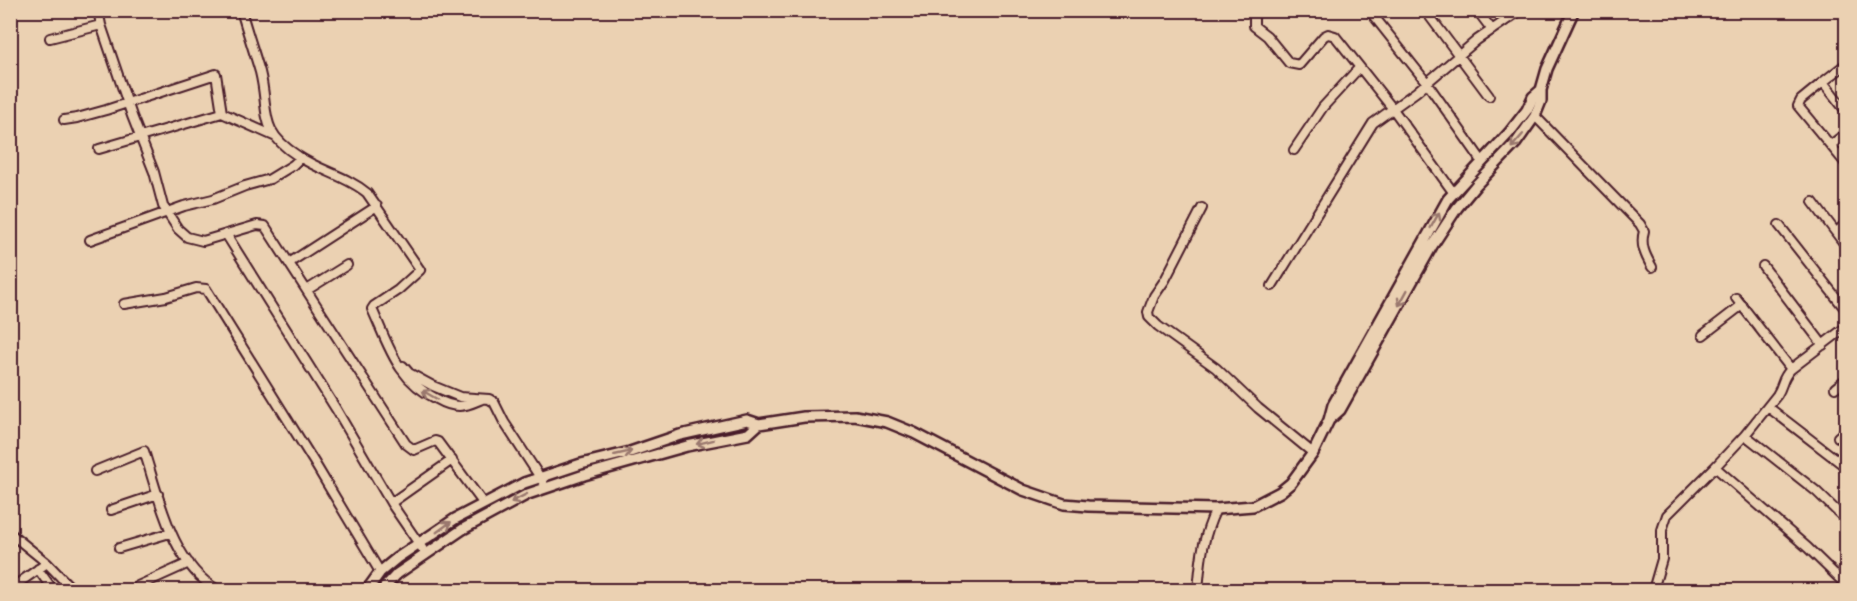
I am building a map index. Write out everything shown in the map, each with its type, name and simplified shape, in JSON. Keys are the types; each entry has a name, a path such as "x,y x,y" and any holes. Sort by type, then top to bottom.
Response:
{"street":[{"path":"98,10 154,172 163,206 178,229 187,237 203,241 261,224 265,226 406,444 414,450 435,441 438,442 483,503"},
{"path":"241,10 261,75 266,113 277,141 300,158 357,184 367,193 420,270 372,309 398,367 407,378 437,400 460,406 489,399 498,407 504,422 546,488"},
{"path":"1258,10 1254,17 1254,26 1267,36 1289,63 1296,65 1301,63 1324,36 1328,34 1335,36 1393,109 1453,192"},
{"path":"1369,10 1426,83 1482,161"},
{"path":"1425,10 1489,96"},
{"path":"1477,10 1492,30"},
{"path":"1272,285 1373,123 1521,10"},
{"path":"1329,420 1340,410 1432,246 1457,208 1516,143 1535,116 1542,101 1541,90 1547,69 1574,10"},
{"path":"50,38 102,25"},
{"path":"1846,64 1801,100 1798,106 1846,164"},
{"path":"1294,150 1323,107 1359,68"},
{"path":"64,120 77,118 216,74 222,113"},
{"path":"1823,82 1846,111"},
{"path":"367,590 380,572 418,544 455,519 524,483 680,435 747,420 759,424 804,417 855,416 887,422 914,433 1023,490 1064,504 1216,508 1253,506 1280,492 1291,483 1313,453 1329,420 1332,405 1453,192 1509,133 1527,110 1533,97 1541,90"},
{"path":"99,149 222,113 274,136"},
{"path":"1535,116 1640,224 1644,231 1641,239 1643,249 1652,267"},
{"path":"1831,145 1846,134"},
{"path":"90,240 197,201 213,199 270,179 300,158"},
{"path":"1813,202 1846,246"},
{"path":"290,263 376,206"},
{"path":"1202,208 1165,280 1154,296 1148,312 1149,317 1215,368 1258,408 1313,453"},
{"path":"1837,232 1846,223"},
{"path":"1779,225 1846,309"},
{"path":"226,234 336,409 391,503 426,554"},
{"path":"307,290 346,265"},
{"path":"1763,266 1823,345"},
{"path":"123,304 166,297 196,288 206,289 380,572"},
{"path":"1703,335 1739,302 1791,369"},
{"path":"1653,591 1662,559 1664,521 1667,515 1745,435 1781,388 1783,377 1846,327"},
{"path":"1835,388 1846,379"},
{"path":"1768,406 1846,467"},
{"path":"382,591 397,574 462,529 528,494 687,446 748,434 759,424"},
{"path":"1838,437 1846,430"},
{"path":"1745,435 1816,491 1846,520"},
{"path":"95,471 144,451 170,533 189,563 204,580 218,591"},
{"path":"391,503 452,460"},
{"path":"1715,467 1808,548 1846,585"},
{"path":"111,510 158,494"},
{"path":"1198,591 1206,529 1216,508"},
{"path":"10,533 46,563 73,591"},
{"path":"119,548 170,533"},
{"path":"10,589 46,563"},
{"path":"138,586 189,563"},
{"path":"38,569 53,591"}]}
